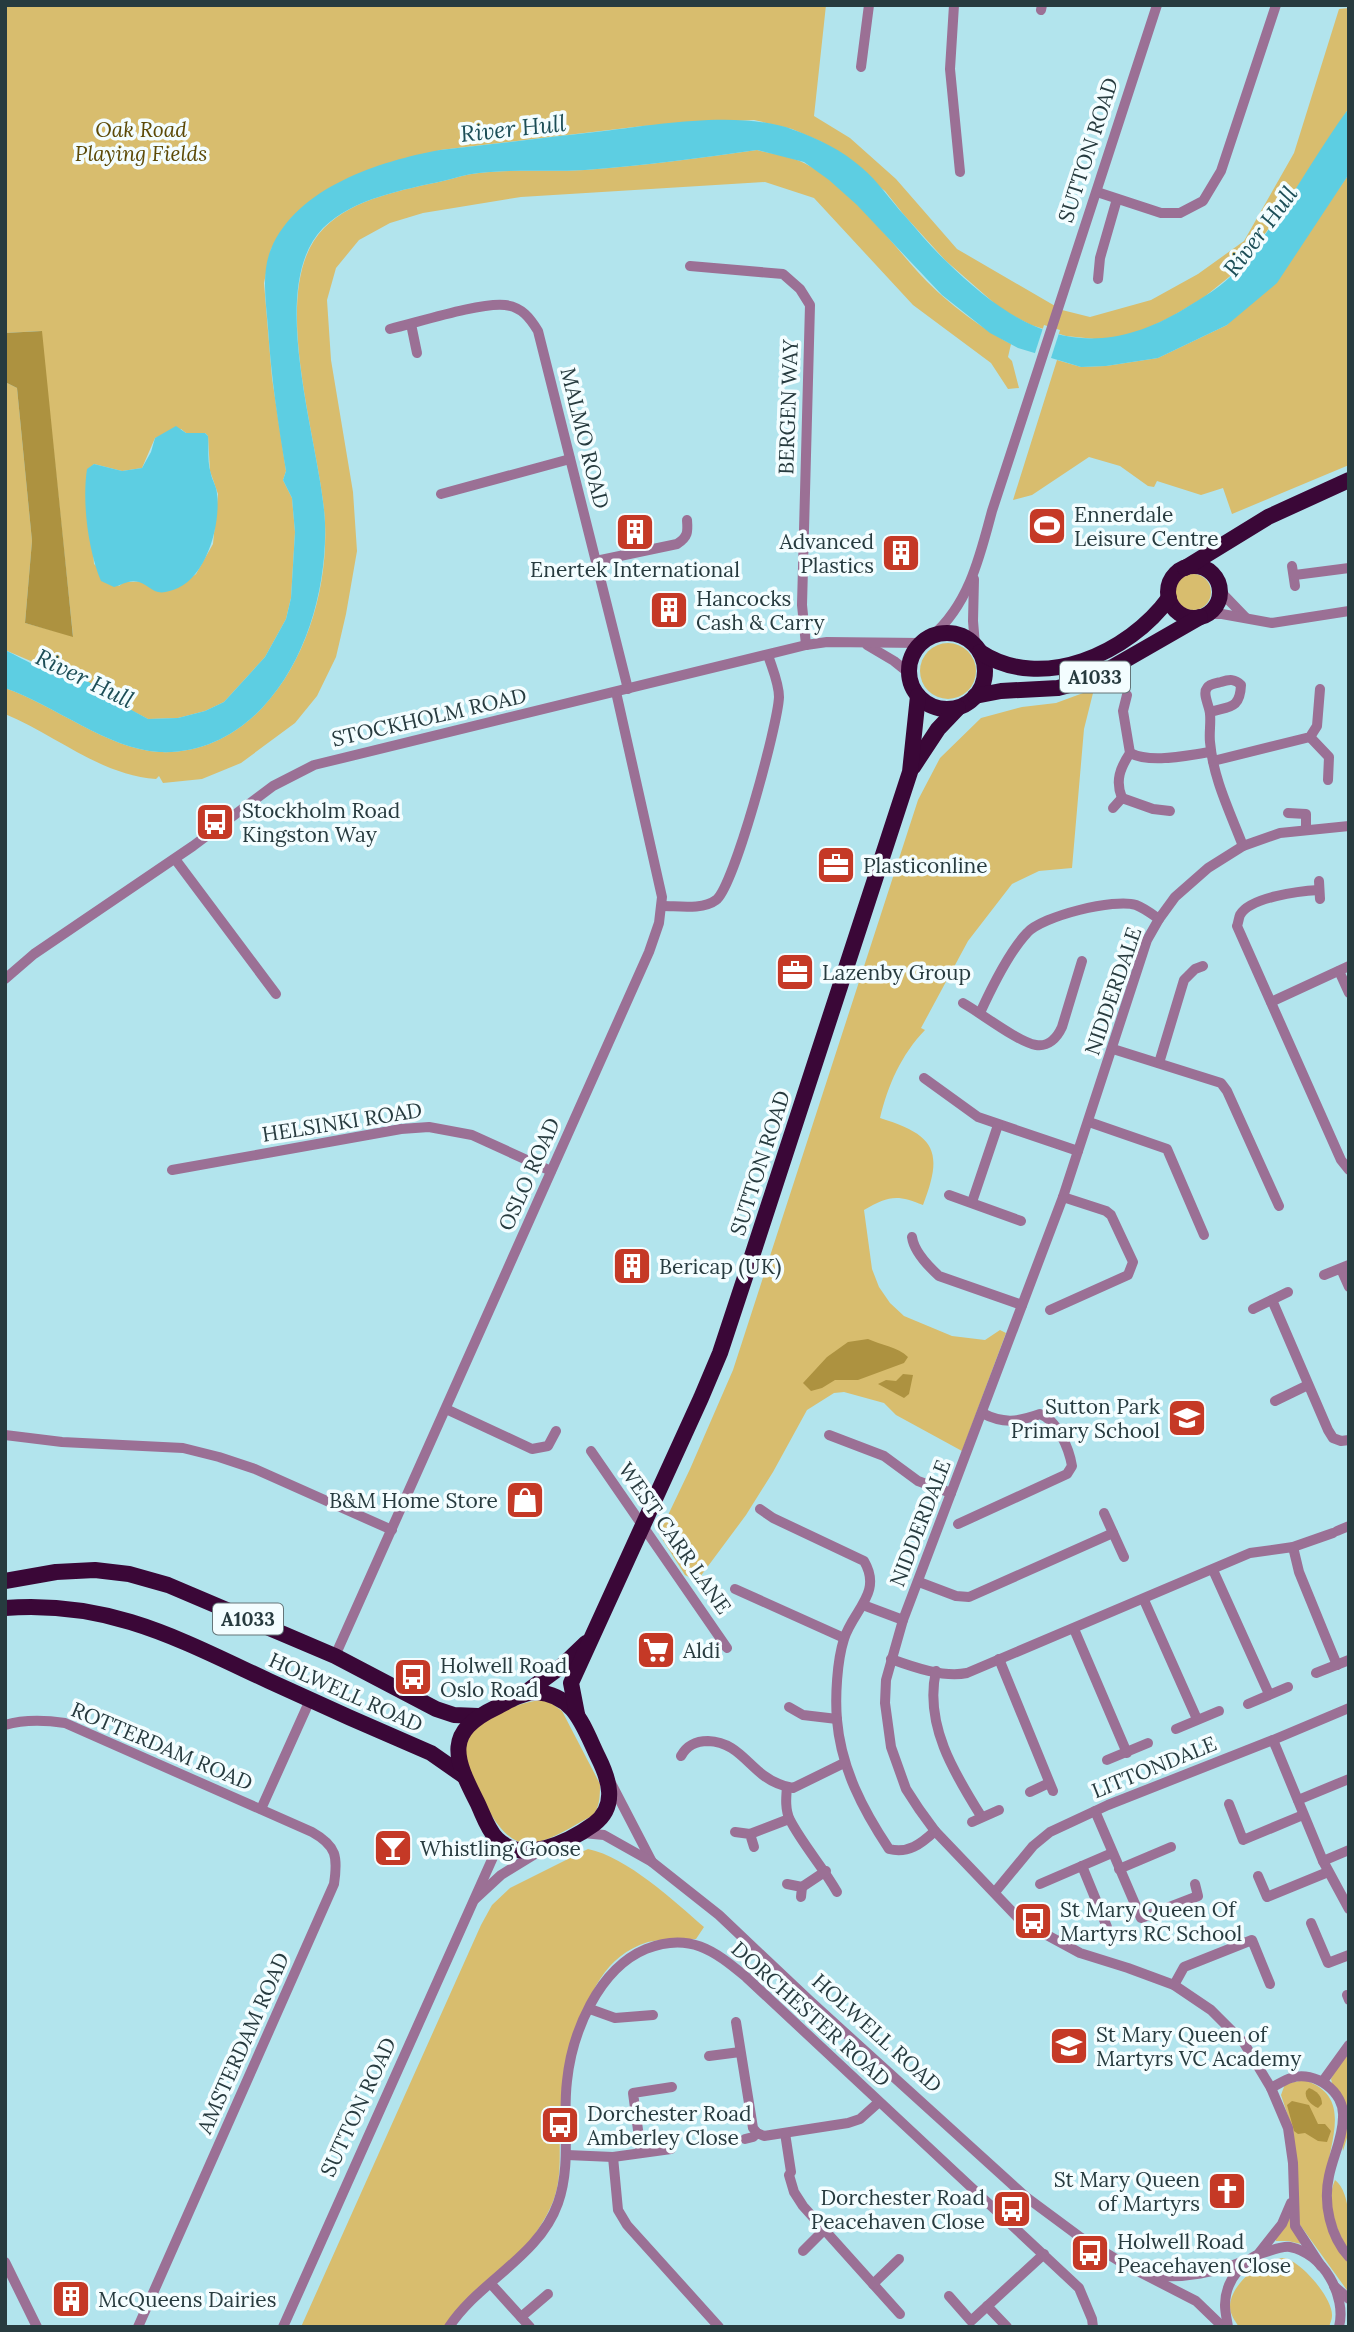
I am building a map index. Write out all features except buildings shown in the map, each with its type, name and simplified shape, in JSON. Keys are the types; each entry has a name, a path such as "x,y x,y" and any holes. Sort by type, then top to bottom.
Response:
{"highway":[{"path":"1232,539 1217,568 1217,603 1204,615 1184,616 1172,605 1169,597 1171,580 1178,572 1185,568 1232,539 1268,517 1349,480"},
{"path":"1185,568 1199,567 1212,574 1218,585"},
{"name":"A1033","path":"977,649 997,662 1023,669 1054,668 1077,663 1124,640 1146,624 1169,597"},
{"name":"A1033","path":"975,696 1002,691 1058,688 1092,679 1204,615"},
{"path":"910,772 938,729 958,708 975,696 985,675 977,649 955,634 943,633 927,639 910,662 911,685 918,696 936,708 958,708"},
{"path":"910,772 918,696"},
{"name":"SUTTON ROAD","path":"577,1714 571,1684 644,1526 724,1341 910,772"},
{"name":"HOLWELL ROAD","path":"5,1581 74,1570 130,1574 184,1591 335,1656 436,1709 454,1715 478,1716"},
{"name":"HOLWELL ROAD","path":"5,1608 76,1608 138,1623 431,1753 464,1776"},
{"path":"525,1693 556,1695 577,1714 608,1777 610,1798 604,1812 592,1825 540,1851 529,1852 511,1848 492,1832 464,1776 459,1761 458,1744 465,1730 478,1716 525,1693 563,1665 595,1634"}],"street":[{"path":"861,67 869,5"},
{"path":"954,5 950,69 960,172"},
{"name":"SUTTON ROAD","path":"975,573 992,511 1157,5"},
{"path":"1097,192 1161,213 1180,212 1203,201 1221,171 1276,5"},
{"path":"1098,279 1100,258 1117,199"},
{"name":"BERGEN WAY","path":"690,266 783,274 800,289 810,305 802,605 806,645"},
{"name":"MALMO ROAD","path":"390,329 482,307 505,305 528,314 538,331 628,689"},
{"path":"411,324 417,354"},
{"path":"441,494 570,459"},
{"path":"596,561 677,544 685,539 688,532 687,520"},
{"path":"1294,576 1349,568"},
{"path":"927,639 951,615 975,573"},
{"path":"975,573 972,621 977,649"},
{"path":"1218,585 1235,609 1247,619"},
{"path":"1204,615 1272,623 1349,611"},
{"name":"STOCKHOLM ROAD","path":"5,979 34,954 175,859 273,786 314,765 806,645 927,639"},
{"path":"864,644 909,673"},
{"path":"663,906 704,905 716,900 727,886 778,714 779,693 768,655"},
{"path":"1130,753 1138,757 1212,756 1302,741 1311,737 1317,726 1320,689"},
{"name":"OSLO ROAD","path":"335,1656 649,952 663,906 659,874 616,692"},
{"path":"1127,695 1123,711 1130,753 1120,768 1118,788 1122,798 1153,809 1170,811"},
{"path":"1210,712 1212,756 1221,789 1243,846"},
{"path":"1311,737 1329,757 1328,780"},
{"path":"1113,808 1122,798"},
{"path":"1288,813 1306,814 1306,829"},
{"name":"NIDDERDALE","path":"1334,2286 1294,2226 1293,2163 1288,2128 1271,2088 1244,2043 1211,2010 1174,1985 1080,1954 1021,1920 936,1831 906,1789 891,1746 885,1703 886,1679 903,1620 1063,1197 1147,940 1175,897 1208,867 1243,846 1280,833 1349,826"},
{"path":"175,859 276,994"},
{"path":"1319,890 1291,891 1247,907 1239,916 1237,926 1341,1160 1349,1170"},
{"path":"980,1013 994,983 1027,933 1039,923 1065,913 1123,903 1137,905 1159,919"},
{"path":"963,1003 1024,1040 1038,1045 1047,1044 1062,1027 1082,961"},
{"path":"1159,1063 1184,980 1195,969 1203,966"},
{"path":"1270,1002 1344,969 1349,993"},
{"path":"1065,970 1077,974"},
{"path":"1113,1049 1221,1083 1279,1206"},
{"path":"926,1084 978,1117 1078,1151"},
{"path":"1089,1122 1167,1149 1204,1235"},
{"path":"972,1202 998,1125"},
{"name":"HELSINKI ROAD","path":"172,1170 392,1131 429,1127 472,1135 551,1171"},
{"path":"950,1195 1021,1221"},
{"path":"1050,1310 1128,1275 1133,1262 1111,1215 1106,1210 1063,1197"},
{"path":"911,1243 939,1276 1022,1305"},
{"path":"1324,1275 1345,1267 1349,1287"},
{"path":"1254,1308 1288,1293"},
{"path":"1272,1300 1333,1438 1349,1440"},
{"path":"1275,1401 1308,1385"},
{"path":"446,1409 532,1449 548,1446 556,1431"},
{"path":"958,1524 1067,1474 1072,1465 1056,1427 1047,1416 1040,1414 1020,1421 1001,1422 982,1413"},
{"path":"5,1434 62,1442 183,1448 255,1469 392,1530"},
{"path":"834,1440 884,1456 918,1481 951,1493"},
{"name":"WEST CARR LANE","path":"591,1451 727,1648"},
{"path":"760,1509 773,1518 864,1561 872,1580 863,1605 844,1639 838,1679 837,1719 844,1763 868,1817 889,1849 898,1852 908,1850 924,1842 936,1831"},
{"path":"1104,1513 1124,1557"},
{"path":"891,1659 957,1675 967,1673 1251,1553 1293,1547 1349,1526"},
{"path":"919,1582 956,1596 969,1597 1112,1533"},
{"path":"1293,1547 1299,1572 1337,1665"},
{"path":"1213,1570 1269,1694"},
{"path":"735,1589 844,1639"},
{"path":"1144,1600 1197,1719"},
{"path":"863,1605 903,1620"},
{"path":"1074,1629 1127,1752"},
{"path":"999,1659 1051,1787 1030,1792"},
{"path":"1316,1673 1349,1660"},
{"path":"936,1671 931,1691 933,1711 946,1755 977,1819 999,1810"},
{"path":"1248,1704 1288,1687"},
{"path":"261,1809 310,1700"},
{"path":"789,1707 802,1719 837,1719"},
{"name":"LITTONDALE","path":"995,1892 1033,1846 1050,1832 1095,1811 1349,1708"},
{"path":"1177,1730 1219,1711"},
{"name":"ROTTERDAM ROAD","path":"5,1725 38,1720 65,1723 261,1809"},
{"path":"1273,1740 1303,1815 1349,1909"},
{"path":"679,1758 685,1748 698,1741 722,1741 775,1783 793,1788 844,1763"},
{"path":"1107,1760 1148,1743"},
{"path":"608,1777 652,1862"},
{"path":"1298,1800 1349,1779"},
{"path":"787,1787 789,1819 826,1871 837,1892"},
{"path":"1229,1804 1243,1840 1303,1815"},
{"name":"AMSTERDAM ROAD","path":"138,2327 334,1884 337,1860 326,1840 261,1809"},
{"path":"1095,1811 1141,1918 1198,1896 1195,1885"},
{"path":"735,1832 750,1834 789,1819"},
{"name":"SUTTON ROAD","path":"283,2327 494,1855 492,1832"},
{"name":"HOLWELL ROAD","path":"578,1833 604,1835 652,1862 719,1915 1026,2197 1080,2237 1196,2301 1226,2327"},
{"path":"750,1834 754,1847"},
{"path":"1119,1869 1171,1847"},
{"path":"1258,1876 1267,1897 1326,1866 1349,1850"},
{"name":"SUTTON ROAD","path":"471,1903 501,1875 540,1851"},
{"path":"1043,1880 1112,1853"},
{"path":"1082,1866 1107,1927"},
{"path":"787,1884 802,1892 826,1871"},
{"path":"1311,1923 1328,1963 1349,1955"},
{"path":"1174,1985 1184,1967 1252,1940 1270,1984"},
{"name":"DORCHESTER ROAD","path":"449,2327 467,2303 530,2246 558,2204 567,2155 567,2081 576,2038 605,1981 634,1954 659,1944 676,1942 704,1946 746,1977 1079,2288 1093,2327"},
{"path":"590,2009 615,2018 653,2015"},
{"path":"736,2022 753,2128 757,2133 764,2136 848,2123 860,2119 879,2102"},
{"path":"1323,2081 1349,2045"},
{"path":"709,2056 740,2052"},
{"path":"1271,2088 1290,2078 1304,2076 1323,2081 1336,2094 1344,2115 1326,2191 1333,2228 1338,2242 1349,2257"},
{"path":"641,2152 633,2093 672,2087"},
{"path":"745,2138 753,2137 757,2133"},
{"path":"785,2133 791,2172 789,2175 794,2192 803,2206 900,2314"},
{"path":"567,2155 613,2157 671,2149"},
{"path":"613,2157 618,2210 627,2225 717,2326"},
{"name":"NIDDERDALE","path":"1226,2327 1225,2304 1231,2281 1282,2224 1293,2197"},
{"path":"803,2252 824,2230"},
{"name":"HOLWELL ROAD","path":"1146,2275 1166,2277 1226,2269 1254,2256 1288,2246 1305,2253 1321,2266"},
{"path":"949,2295 971,2321 1044,2253"},
{"path":"873,2284 899,2259"},
{"path":"5,2262 37,2327"},
{"path":"491,2284 530,2327"},
{"path":"1334,2286 1349,2299"},
{"path":"1334,2286 1340,2305 1339,2327"},
{"path":"521,2317 548,2294"},
{"path":"987,2306 1007,2327"}],"green space":[{"name":"Oak Road Playing Fields","path":"5,5 826,5 814,116 850,138 896,179 957,249 1062,310 1090,317 1151,300 1198,274 1244,241 1294,153 1339,9 1349,8 1349,108 1277,218 1234,273 1203,298 1133,335 1105,340 1066,336 1031,325 1002,310 945,260 885,191 822,142 792,129 754,120 643,126 440,150 318,196 291,218 271,249 264,283 272,378 286,471 283,480 292,498 295,532 291,598 286,619 265,657 224,702 205,711 178,718 148,719 68,677 5,650 5,382 17,388 32,541 25,623 73,636 41,331 5,333","holes":["181,429 186,433 205,433 208,436 210,471 218,494 213,544 196,574 188,580 124,582 119,586 94,564 87,470 94,464 122,471 142,468 155,438"]},
{"path":"757,150 804,163 851,197 937,291 974,321 1011,344 1008,357 1012,361 1019,388 1008,389 991,363 913,305 814,198 765,182 521,197 423,213 390,223 359,240 336,268 327,300 331,360 353,492 357,551 336,657 317,696 295,723 241,763 202,779 163,783 159,776 156,779 136,776 97,762 5,714 5,688 120,743 140,749 174,752 203,746 229,735 263,707 278,688 303,645 312,621 323,572 325,523 301,370 297,328 298,289 307,255 324,228 336,218 364,202 474,174 572,171 671,162"},
{"path":"1349,174 1349,465 1232,514 1223,488 1201,495 1157,481 1154,487 1148,486 1120,466 1089,457 1032,495 1013,500 1057,360 1081,367 1158,358 1227,325 1312,227"},
{"path":"1193,574 1206,579 1211,592 1206,605 1193,610 1180,605 1175,592 1180,579"},
{"path":"942,643 954,643 964,647 972,655 976,671 972,687 964,695 954,699 942,699 932,695 924,687 920,677 920,665 924,655 932,647"},
{"path":"1094,689 1084,729 1072,868 1039,871 1012,884 968,941 921,1028 925,1030 897,1071 880,1118 913,1131 930,1148 933,1171 923,1205 893,1198 864,1210 872,1269 879,1287 890,1303 904,1316 952,1336 985,1340 1000,1330 1006,1333 962,1451 896,1415 884,1403 844,1392 834,1393 807,1410 746,1515 697,1581 685,1575 659,1534 733,1370 918,800 940,758 981,718 1022,707 1056,703"},
{"path":"541,1700 562,1711 600,1784 599,1801 592,1816 563,1832 533,1843 520,1842 498,1825 489,1811 464,1755 465,1747 471,1731 482,1720"},
{"path":"588,1849 634,1870 704,1927 696,1939 654,1941 629,1950 602,1976 593,1992 585,2010 575,2048 563,2106 557,2188 543,2222 531,2240 444,2327 301,2327 492,1905 510,1888"},
{"path":"1344,2055 1349,2057 1349,2131 1343,2151 1345,2133 1331,2079"},
{"path":"1304,2080 1319,2087 1329,2097 1334,2108 1334,2135 1326,2186 1341,2254 1349,2263 1349,2293 1298,2222 1288,2116 1281,2095 1285,2084"},
{"path":"1335,2180 1347,2203 1349,2252 1340,2235 1332,2207"},
{"path":"1289,2217 1301,2244 1276,2241 1275,2238"},
{"path":"1284,2258 1299,2266 1322,2291 1331,2308 1329,2327 1239,2327 1230,2307 1235,2289 1258,2268"}],"shaded area":[{"path":"42,331 73,637 25,623 32,541 17,388 5,382 5,333"},
{"path":"868,1339 894,1348 908,1357 904,1363 858,1380 835,1380 811,1391 803,1383 827,1357 848,1342"},
{"path":"903,1374 913,1375 909,1394 904,1398 878,1384 886,1380 896,1381"},
{"path":"1309,2088 1317,2092 1321,2099 1322,2104 1318,2108 1307,2099 1306,2091"},
{"path":"1292,2101 1309,2105 1318,2124 1325,2124 1331,2131 1327,2142 1294,2131 1287,2105"}],"water":[{"path":"1349,108 1349,174 1277,283 1227,325 1158,358 1106,366 1081,367 1018,348 990,333 942,295 857,205 829,180 804,162 757,150 671,162 572,171 475,174 364,202 349,209 323,228 306,255 298,289 297,328 301,370 322,491 325,547 318,597 311,621 292,667 278,688 263,707 229,735 189,750 159,752 120,743 5,688 5,650 51,672 80,676 148,719 178,718 205,711 224,702 265,657 286,619 291,598 295,532 292,498 283,480 286,471 271,364 266,268 271,249 283,227 320,193 343,180 392,161 440,150 700,120 773,124 821,141 854,161 873,178 940,256 1000,307 1028,323 1056,334 1086,338 1117,336 1149,327 1184,309 1237,270 1268,231"},
{"path":"176,426 186,433 205,433 208,436 209,465 217,491 218,507 209,550 194,575 173,590 157,592 135,581 114,587 101,581 93,555 86,511 87,469 94,464 122,471 142,468 155,438"}],"pier":[{"path":"1044,325 1060,330 1050,361 1034,356"}],"place":[{"name":"Ennerdale Leisure Centre","path":"1047,526"},
{"name":"Enertek International","path":"635,532"},
{"name":"Advanced Plastics","path":"901,553"},
{"name":"Hancocks Cash & Carry","path":"669,610"},
{"name":"Stockholm Road Kingston Way","path":"215,822"},
{"name":"Plasticonline","path":"836,865"},
{"name":"Lazenby Group","path":"795,972"},
{"name":"Bericap (UK)","path":"632,1266"},
{"name":"Sutton Park Primary School","path":"1187,1418"},
{"name":"B&M Home Store","path":"525,1500"},
{"name":"Aldi","path":"656,1650"},
{"name":"Holwell Road Oslo Road","path":"413,1677"},
{"name":"Whistling Goose","path":"393,1848"},
{"name":"St Mary Queen Of Martyrs RC School","path":"1033,1921"},
{"name":"St Mary Queen of Martyrs VC Academy","path":"1069,2046"},
{"name":"Dorchester Road Amberley Close","path":"560,2125"},
{"name":"St Mary Queen of Martyrs","path":"1227,2191"},
{"name":"Dorchester Road Peacehaven Close","path":"1012,2209"},
{"name":"Holwell Road Peacehaven Close","path":"1090,2253"},
{"name":"McQueens Dairies","path":"71,2299"}],"water label":[{"name":"River Hull","path":"513,128"},
{"name":"River Hull","path":"1260,231"},
{"name":"River Hull","path":"85,678"}]}
